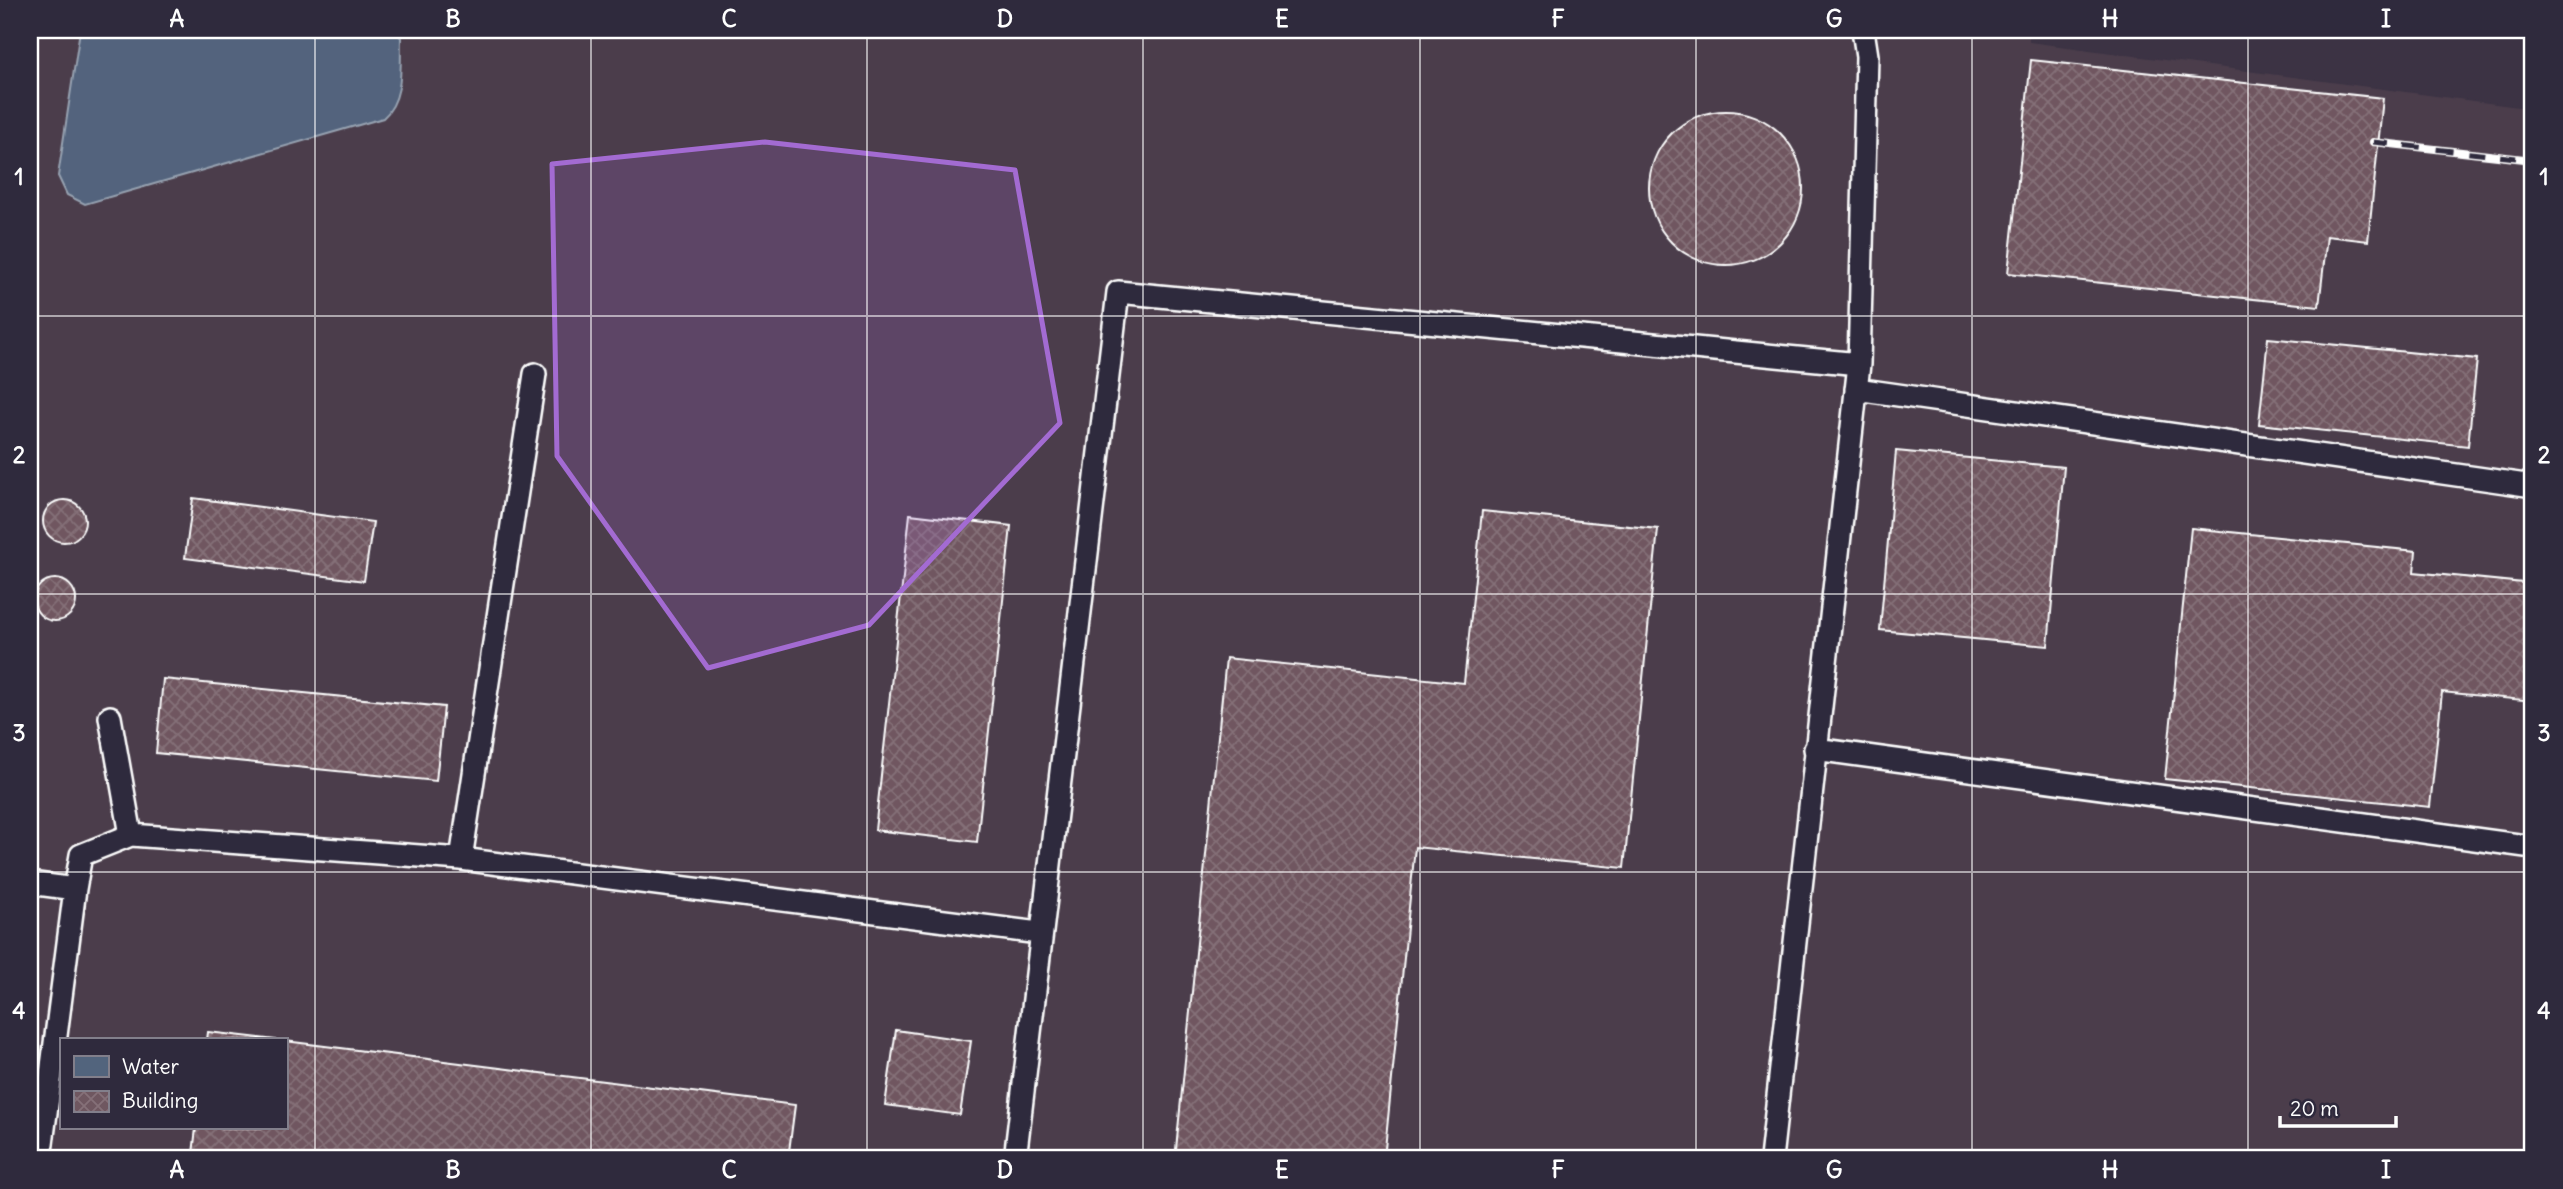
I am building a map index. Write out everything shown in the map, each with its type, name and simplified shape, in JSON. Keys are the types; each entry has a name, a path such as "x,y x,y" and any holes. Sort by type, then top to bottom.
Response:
{"lane":[{"path":"1771,1159 1859,365 1867,55 1863,30"},
{"path":"1015,1159 1118,292 1859,365"},
{"path":"461,859 535,374"},
{"path":"1856,389 2533,486"},
{"path":"110,717 131,835"},
{"path":"1815,749 2533,847"},
{"path":"40,1159 81,855 131,835 461,859 1040,933"},
{"path":"30,883 75,889"}],"highlighted area":[{"path":"765,142 1015,170 1060,423 869,625 708,668 557,456 552,164"}],"shaded area":[{"path":"30,30 2029,30 2029,42 2533,109 2533,1159 30,1159"}],"water":[{"path":"80,30 396,30 401,38 398,91 390,110 383,118 85,204 67,195 58,176"}],"building":[{"path":"2031,60 2383,98 2368,241 2327,236 2319,306 2008,273"},
{"path":"1726,111 1756,117 1781,133 1797,158 1803,188 1797,218 1781,243 1756,259 1726,265 1696,259 1671,243 1655,218 1649,188 1655,158 1671,133 1696,117"},
{"path":"2268,338 2477,359 2468,446 2259,424"},
{"path":"1896,451 2064,467 2048,646 1880,630"},
{"path":"193,498 373,522 364,581 185,558"},
{"path":"64,500 79,506 85,521 79,536 64,542 49,536 43,521 49,506"},
{"path":"1482,511 1658,529 1624,868 1415,847 1384,1159 1175,1159 1226,658 1464,683"},
{"path":"910,514 1011,526 977,842 875,830"},
{"path":"2191,528 2416,551 2414,572 2533,584 2533,701 2442,692 2430,807 2165,779"},
{"path":"55,579 70,585 76,600 70,615 55,621 40,615 34,600 40,585"},
{"path":"163,679 444,707 436,781 156,753"},
{"path":"896,1030 971,1041 960,1115 885,1105"},
{"path":"208,1032 259,1038 207,1038"},
{"path":"287,1041 795,1105 788,1159 233,1159 193,1154 196,1130 287,1130"}],"railway":[{"path":"2373,142 2533,160"}]}
